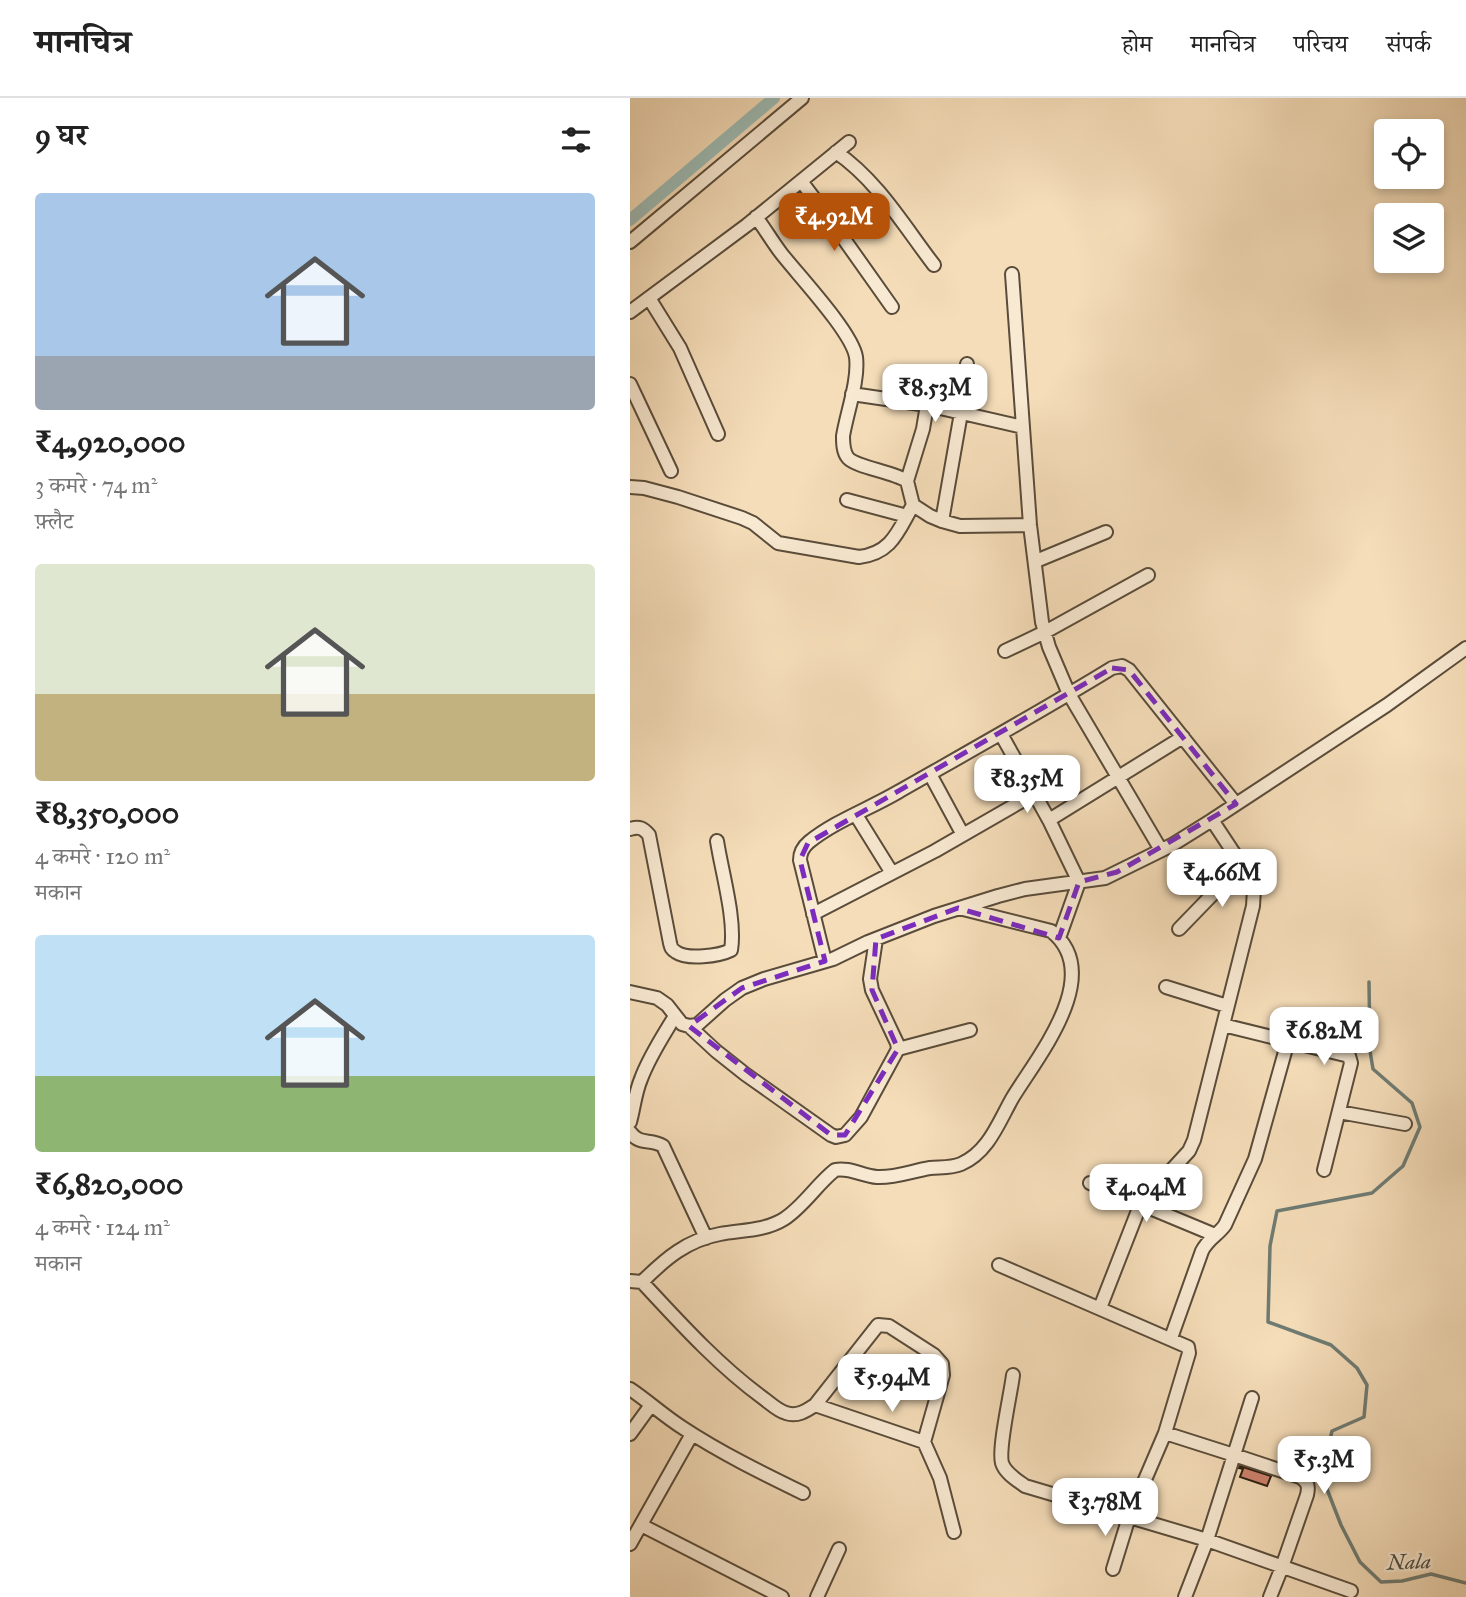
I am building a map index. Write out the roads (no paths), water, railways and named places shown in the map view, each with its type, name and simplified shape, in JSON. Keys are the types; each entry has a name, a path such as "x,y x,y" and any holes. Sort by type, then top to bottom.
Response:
{"street":[{"path":"630,242 802,98"},
{"path":"630,312 757,217 849,142"},
{"path":"836,152 874,185 934,265"},
{"path":"801,181 892,307"},
{"path":"757,217 779,250 853,345 857,365 842,436 847,457 907,481"},
{"path":"1012,274 1030,525 1038,592 1049,648 1069,694 1161,850"},
{"path":"649,298 680,348 718,434"},
{"path":"942,522 967,364"},
{"path":"630,384 671,471"},
{"path":"852,394 927,405 1023,427"},
{"path":"630,487 667,494 741,518 778,543 859,557 871,555 887,546 910,510 907,481 923,429 927,405"},
{"path":"847,500 910,510 960,526 1030,525"},
{"path":"1036,561 1106,532"},
{"path":"1004,651 1045,632 1149,575"},
{"path":"688,1026 697,1025 742,988 825,961 958,908 1025,889 1105,878 1212,820 1387,705 1466,648"},
{"path":"825,961 800,860 800,855 808,843 1112,668 1122,666 1129,670 1236,804"},
{"path":"1001,734 1049,820 1079,882 1059,937"},
{"path":"1049,820 1183,737"},
{"path":"930,774 964,835"},
{"path":"813,914 964,835 1034,794"},
{"path":"856,815 892,873"},
{"path":"1100,1308 1147,1206 1167,1175 1192,1146 1250,920 1254,897 1251,879 1212,820"},
{"path":"630,829 638,827 649,835 670,943 677,954 702,956 724,954 731,950 733,939 730,911 718,841"},
{"path":"1179,929 1241,865"},
{"path":"954,1532 940,1478 924,1443 943,1375 942,1364 934,1355 889,1326 878,1325 815,1405 805,1412 785,1413 740,1381 636,1281 680,1248 722,1234 757,1229 783,1219 801,1205 835,1170 888,1177 958,1165 976,1154 991,1138 1013,1096 1056,1030 1070,989 1072,972 1065,946 1051,931 958,908"},
{"path":"630,992 657,998 667,1005 682,1024 688,1026 745,1074 836,1137 845,1135 861,1117 898,1049 872,990 870,979 876,939"},
{"path":"1166,987 1227,1006"},
{"path":"630,1122 641,1077 675,1016"},
{"path":"1223,1025 1349,1056 1351,1063 1324,1170"},
{"path":"898,1049 970,1030"},
{"path":"1171,1338 1202,1251 1209,1239 1225,1225 1255,1159 1288,1041"},
{"path":"1339,1112 1405,1124"},
{"path":"630,1132 639,1141 663,1146 706,1238"},
{"path":"1090,1183 1215,1235"},
{"path":"999,1265 1185,1344 1189,1350 1166,1433 1129,1517 1113,1569"},
{"path":"1013,1375 1002,1463 1009,1474 1025,1486 1207,1540 1351,1589"},
{"path":"630,1389 692,1434 740,1462 803,1493"},
{"path":"1185,1597 1207,1540 1252,1398"},
{"path":"630,1434 651,1405"},
{"path":"815,1405 924,1443"},
{"path":"1166,1433 1306,1480 1307,1495 1270,1597"},
{"path":"630,1544 692,1434"},
{"path":"641,1525 782,1597"},
{"path":"817,1597 839,1549"}],"waterway":[{"path":"630,220 774,98"},
{"name":"Nala","path":"1369,982 1370,1051 1373,1069 1412,1103 1420,1127 1403,1166 1372,1193 1277,1211 1270,1246 1268,1322 1331,1345 1357,1368 1367,1385 1364,1417 1332,1431 1325,1462 1325,1484 1341,1525 1360,1562 1381,1582 1402,1581 1431,1574 1466,1583"}]}
